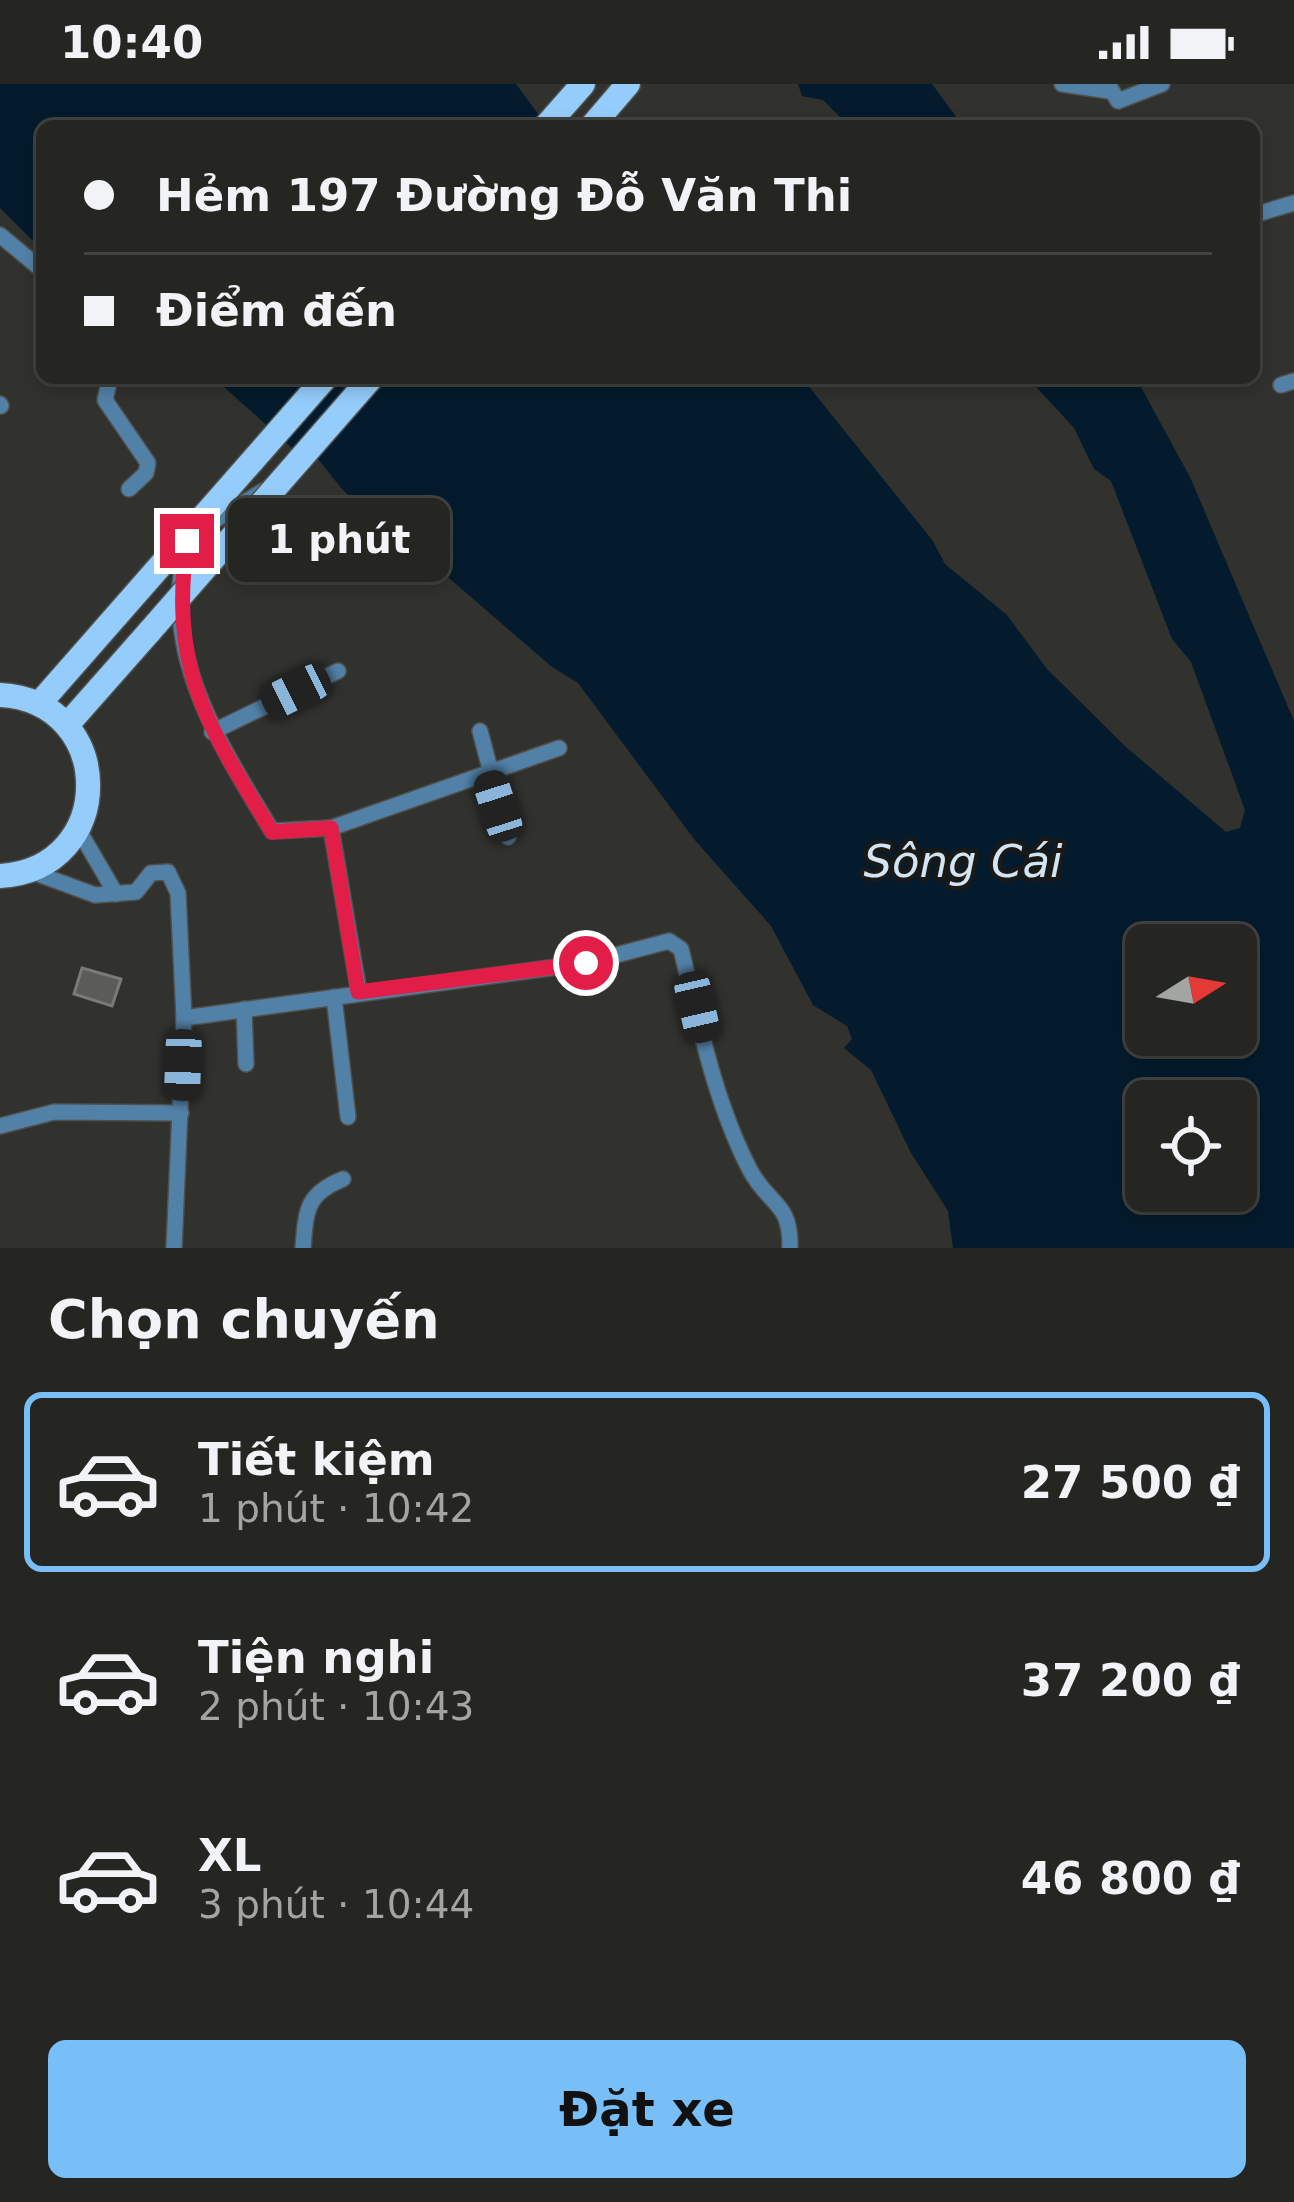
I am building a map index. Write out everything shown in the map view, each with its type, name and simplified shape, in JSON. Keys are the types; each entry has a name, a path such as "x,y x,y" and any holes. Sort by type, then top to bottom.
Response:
{"main road":[{"path":"551,120 583,84"},
{"path":"597,120 628,84"},
{"path":"39,704 320,384"},
{"path":"67,725 366,384"},
{"path":"0,695 39,704 67,725 88,773 87,808 60,853 30,871 0,876"}],"street":[{"path":"1062,84 1109,87 1118,101 1162,84"},
{"path":"1260,213 1294,202"},
{"path":"4,244 36,266"},
{"path":"109,384 105,400 148,463 146,473 129,489"},
{"path":"290,475 187,541 181,586 183,633 200,708 272,832 331,828 559,748"},
{"path":"212,731 338,670"},
{"path":"480,731 508,837"},
{"path":"331,828 358,992"},
{"path":"78,829 116,894"},
{"path":"30,871 95,896 136,892 159,871 173,879 184,1018 174,1248"},
{"path":"184,1018 548,969 676,943 727,1111 758,1183 788,1213 790,1248"},
{"path":"334,997 348,1117"},
{"path":"244,1009 246,1064"},
{"path":"0,1126 54,1112 181,1113"},
{"path":"302,1248 307,1202 314,1192 344,1178"}],"water":[{"path":"0,84 516,84 543,120 36,120 36,244 0,208"},
{"path":"798,84 932,84 959,120 843,120 823,100 802,96"},
{"name":"Sông Cái","path":"221,384 807,384 933,541 945,564 1007,615 1047,669 1126,747 1226,832 1240,828 1245,810 1191,662 1172,639 1111,481 1094,469 1074,428 1034,384 1139,384 1190,477 1294,721 1294,1248 953,1248 948,1211 911,1153 871,1070 844,1048 852,1039 847,1026 813,1005 771,926 694,839 578,683 552,667 449,578 429,569 342,489 318,459 291,447"}],"building":[{"path":"82,968 121,979 112,1006 74,994"}],"route":[{"path":"187,541 181,586 183,633 200,708 272,832 331,828 358,992 586,963"}]}
